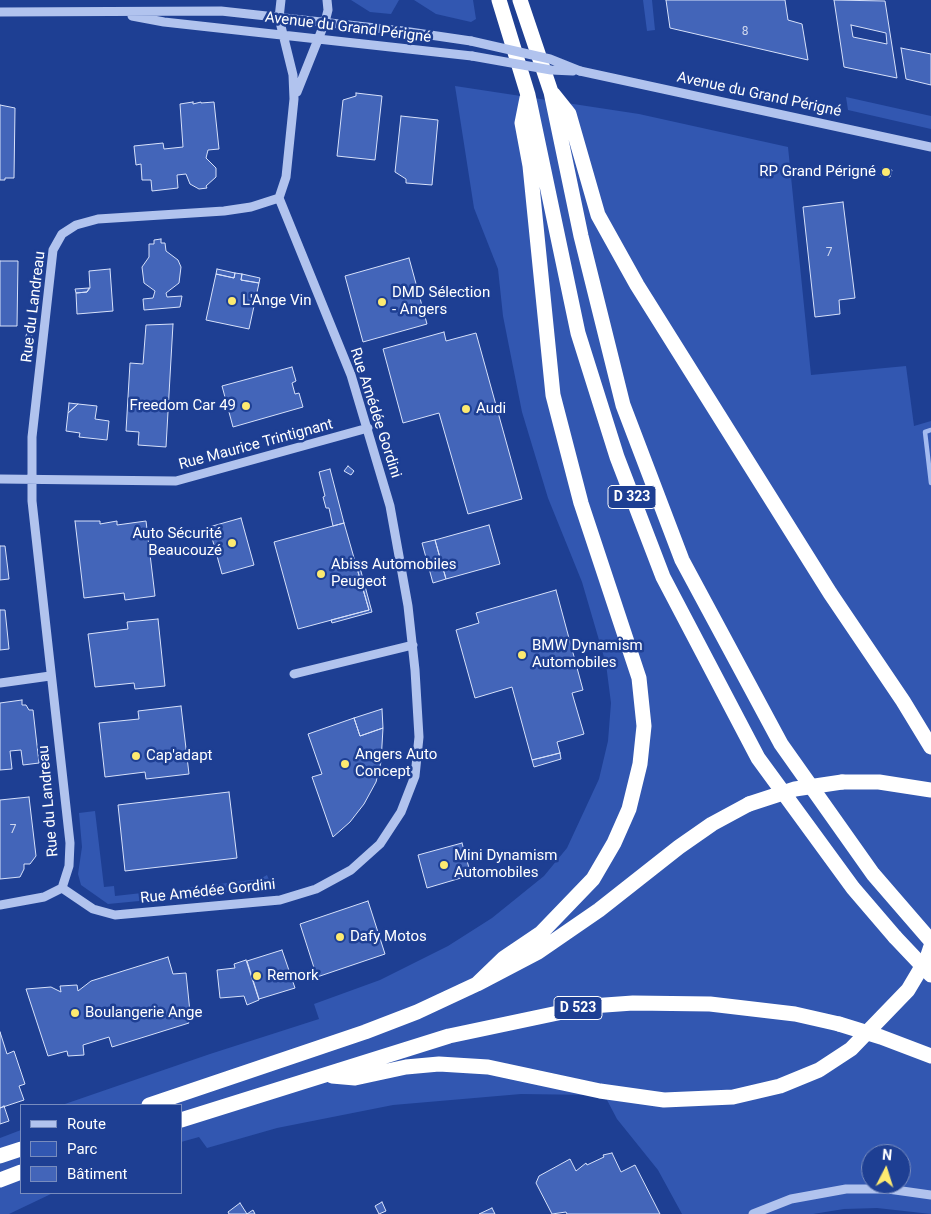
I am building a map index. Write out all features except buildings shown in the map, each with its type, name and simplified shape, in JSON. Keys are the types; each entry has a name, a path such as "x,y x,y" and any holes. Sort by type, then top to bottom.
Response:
{"highway":[{"name":"D 323","path":"499,0 528,94 578,333 617,457 663,577 758,758 853,888 931,976"},
{"name":"D 323","path":"520,0 551,92 581,236 623,405 682,560 781,744 873,874 931,941"},
{"path":"551,92 569,114 598,215 637,285 830,593 903,701 931,747"},
{"path":"477,984 504,958 541,933 593,879 614,843 628,809 640,764 644,726 639,678 580,503 553,395 530,166 522,123 528,94"},
{"path":"153,1104 365,1032 417,1012 477,984 538,952 599,910 679,847 712,824 749,804 795,789 842,782 901,784 931,790"},
{"path":"325,1075 355,1078 406,1067 449,1064 488,1067 600,1091 664,1100 733,1097 780,1086 819,1070 851,1049 908,990 927,958 931,946"},
{"name":"D 523","path":"182,1120 449,1036 591,1006 633,1003 710,1004 795,1014 839,1024 882,1037 931,1056"},
{"path":"0,1156 20,1149"},
{"path":"0,1180 20,1172"}],"street":[{"path":"279,198 286,177 294,99 293,75 279,18 281,0"},
{"path":"294,99 301,76 325,22 328,10 327,0"},
{"name":"Avenue du Grand Périgné","path":"0,12 221,11 471,41 550,59 580,71"},
{"name":"Avenue du Grand Périgné","path":"112,12 164,22 472,56 551,70 580,71 931,147"},
{"name":"Rue Amédée Gordini","path":"62,888 93,908 115,915 280,900 316,889 351,870 380,844 401,812 415,776 419,737 413,645 390,506 351,375 279,198"},
{"name":"Rue du Landreau","path":"62,888 69,866 70,843 33,523 32,480 32,437 53,250 62,234 76,225 98,219 242,208 279,198"},
{"name":"Rue Maurice Trintignant","path":"0,479 176,481 368,428"},
{"path":"294,674 413,645"},
{"path":"0,683 50,676"},
{"path":"0,904 44,897 62,888"},
{"path":"753,1214 791,1199 846,1189 888,1189 931,1195"}],"green space":[{"path":"351,0 399,0 391,14 370,12"},
{"path":"414,0 473,0 476,19 471,22 436,14"},
{"path":"643,0 652,0 655,30 647,31"},
{"path":"455,86 639,114 788,147 811,375 906,366 914,426 931,421 931,1214 877,1208 844,1209 813,1214 682,1214 658,1170 617,1119 607,1100 593,1095 521,1094 393,1105 277,1128 207,1148 199,1137 182,1142 182,1104 65,1104 319,1019 314,1004 380,980 448,946 492,918 544,876 567,848 599,779 608,741 611,703 606,664 582,582 548,498 522,412 503,316 498,269 474,208"},
{"path":"846,97 931,116 931,129 848,110"},
{"path":"95,811 104,887 114,886 115,896 160,891 160,899 108,904 81,885 78,874 82,847 79,813"},
{"path":"267,875 272,887 179,897 178,889 260,879"},
{"path":"20,1130 20,1194 51,1194 9,1214 0,1214 0,1138"}],"waterway":[{"path":"931,430 925,432 931,483"}],"place":[{"name":"RP Grand Périgné","path":"886,172"},
{"name":"L'Ange Vin","path":"232,301"},
{"name":"DMD Sélection - Angers","path":"382,302"},
{"name":"Freedom Car 49","path":"246,406"},
{"name":"Audi","path":"466,409"},
{"name":"Auto Sécurité Beaucouzé","path":"232,543"},
{"name":"Abiss Automobiles Peugeot","path":"321,574"},
{"name":"BMW Dynamism Automobiles","path":"522,655"},
{"name":"Cap'adapt","path":"136,756"},
{"name":"Angers Auto Concept","path":"345,764"},
{"name":"Mini Dynamism Automobiles","path":"444,865"},
{"name":"Dafy Motos","path":"340,937"},
{"name":"Remork","path":"257,976"},
{"name":"Boulangerie Ange","path":"75,1013"}]}
